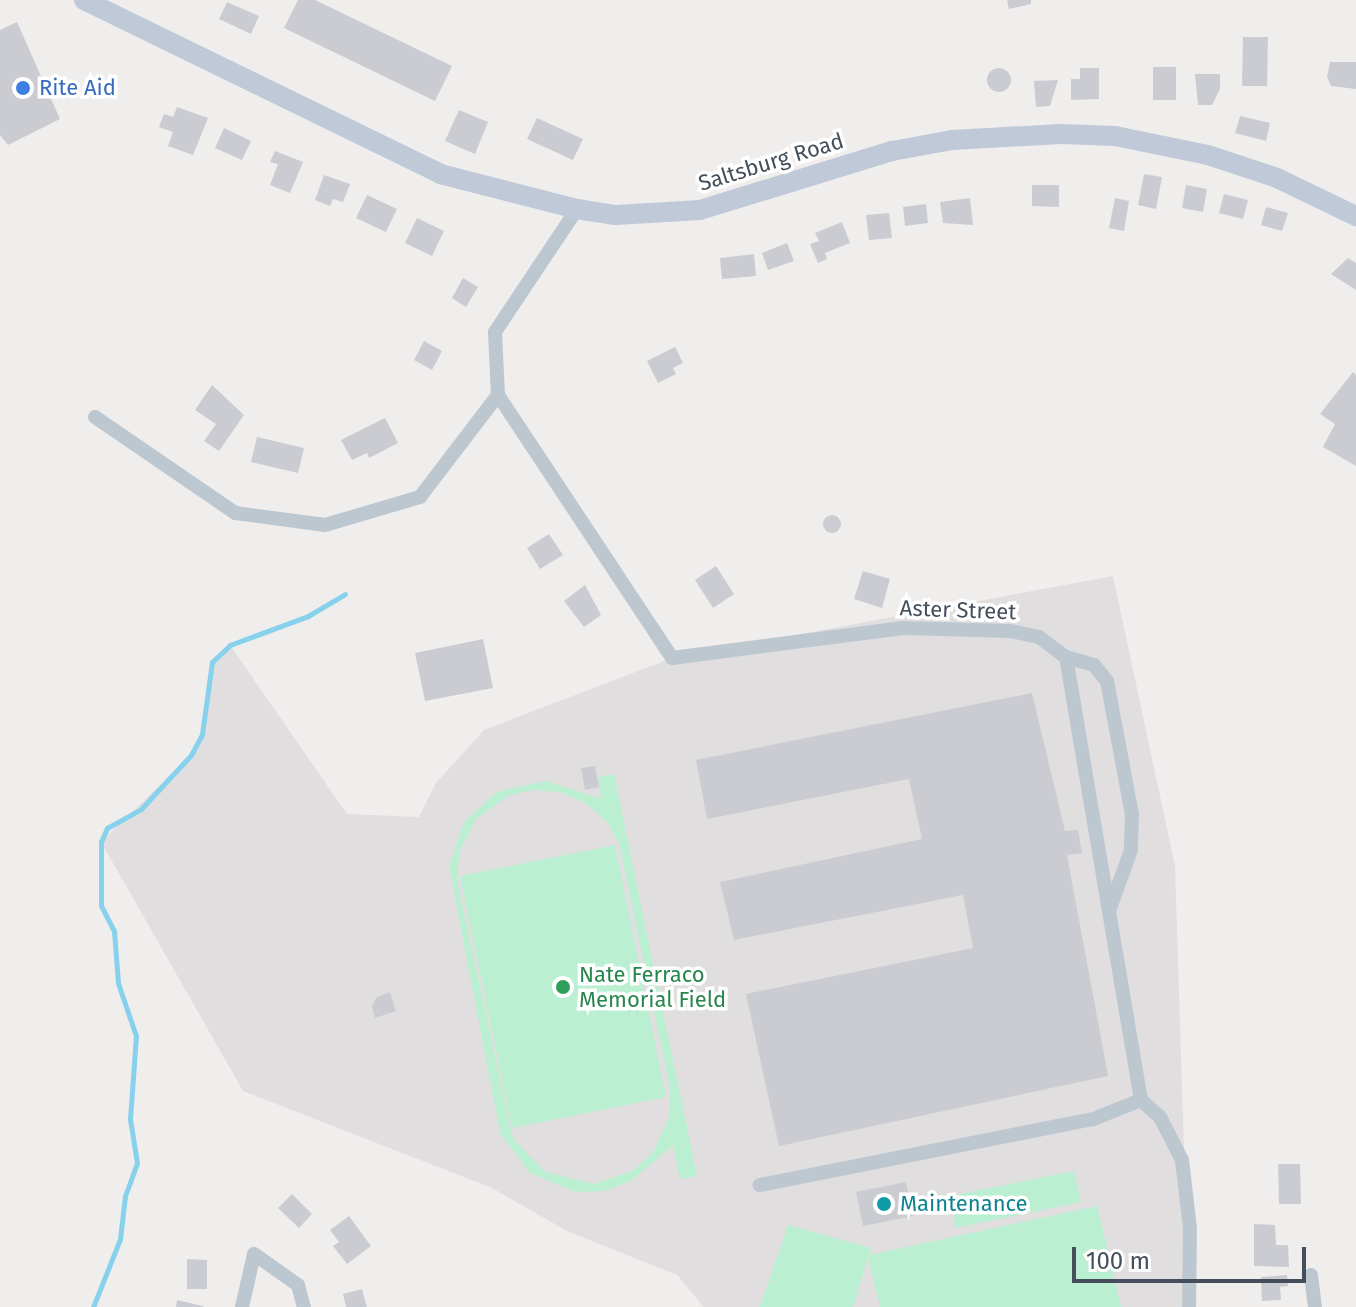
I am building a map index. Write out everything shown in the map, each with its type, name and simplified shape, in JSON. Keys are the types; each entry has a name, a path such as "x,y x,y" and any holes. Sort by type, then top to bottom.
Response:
{"main road":[{"name":"Saltsburg Road","path":"84,0 440,174 577,209 616,215 700,210 924,144 1061,134 1115,136 1208,155 1277,178 1356,216"}],"street":[{"path":"95,417 235,513 325,525 420,497 498,395 495,332 577,209"},
{"name":"Aster Street","path":"498,395 672,658 903,628 1011,631 1039,637 1066,657 1094,665 1107,681 1132,814 1131,850 1109,912"},
{"path":"1066,657 1141,1100 1160,1117 1182,1160 1190,1228 1189,1307"},
{"path":"759,1185 1093,1119 1141,1100"},
{"path":"242,1307 254,1254 298,1285 304,1307"},
{"path":"1311,1275 1315,1307"}],"shaded area":[{"path":"1113,576 1175,866 1189,1307 704,1307 677,1275 567,1231 492,1188 243,1091 101,842 191,755 202,734 212,662 230,645 347,814 419,817 436,783 484,730 672,658"}],"green space":[{"path":"614,774 697,1176 680,1179 673,1145 631,1181 604,1191 576,1192 530,1173 500,1133 449,866 464,822 497,792 546,781 601,799 598,777","holes":["532,790 561,792 587,804 608,823 619,844 670,1089 670,1115 654,1151 634,1170 594,1184 545,1172 513,1139 457,880 460,850 476,819 508,796"]},
{"name":"Nate Ferraco Memorial Field","path":"615,845 666,1097 512,1128 460,876"},
{"path":"1074,1171 1081,1202 955,1228 950,1196"},
{"path":"1097,1206 1121,1307 880,1307 868,1257 853,1307 760,1307 788,1225 871,1248 869,1255"}],"building":[{"path":"298,0 315,0 452,66 435,101 284,28"},
{"path":"1007,0 1031,0 1031,4 1009,9"},
{"path":"227,2 259,16 251,34 219,19"},
{"name":"Rite Aid","path":"17,22 60,119 8,145 0,135 0,30"},
{"path":"1243,37 1268,37 1267,86 1242,86"},
{"path":"1330,62 1356,62 1356,89 1331,86 1327,77"},
{"path":"1153,67 1176,67 1176,100 1153,100"},
{"path":"999,68 1007,72 1011,80 1007,88 999,92 991,88 987,80 991,72"},
{"path":"1080,68 1099,68 1099,99 1071,100 1071,79 1080,79"},
{"path":"1195,74 1220,74 1220,89 1212,105 1198,105"},
{"path":"1058,80 1050,106 1036,107 1034,81"},
{"path":"177,107 208,118 193,155 168,146 173,132 159,127 164,114 173,117"},
{"path":"459,110 488,122 475,154 445,141"},
{"path":"1240,116 1270,123 1266,141 1235,133"},
{"path":"537,118 583,139 573,160 527,139"},
{"path":"224,128 251,141 242,160 215,148"},
{"path":"275,151 303,162 290,193 270,185 278,164 270,162"},
{"path":"1144,174 1162,177 1156,209 1138,205"},
{"path":"324,175 350,184 343,202 333,199 330,206 315,200"},
{"path":"1032,185 1059,185 1059,207 1032,206"},
{"path":"1186,185 1207,189 1203,212 1182,208"},
{"path":"1224,194 1248,200 1243,219 1219,213"},
{"path":"367,195 397,209 386,232 356,218"},
{"path":"970,198 973,225 943,223 940,202"},
{"path":"1115,198 1129,201 1124,231 1109,228"},
{"path":"926,204 928,223 905,226 903,207"},
{"path":"1266,207 1288,213 1282,231 1261,225"},
{"path":"889,213 892,238 869,240 866,215"},
{"path":"417,218 444,231 432,256 405,243"},
{"path":"842,222 850,243 825,253 827,259 818,263 810,244 819,241 815,233"},
{"path":"787,243 794,261 768,270 762,253"},
{"path":"754,254 756,276 722,279 720,258"},
{"path":"1348,258 1356,263 1356,290 1331,274"},
{"path":"463,278 478,287 466,307 452,298"},
{"path":"424,341 442,351 432,370 414,360"},
{"path":"675,347 683,363 673,368 676,374 658,383 647,361"},
{"path":"1353,372 1356,375 1356,466 1323,447 1335,424 1320,414"},
{"path":"212,385 244,415 219,451 204,441 216,424 195,410"},
{"path":"385,418 398,443 369,458 367,453 352,460 341,440"},
{"path":"257,437 304,448 298,473 251,462"},
{"path":"828,515 836,515 841,524 839,531 828,533 823,528 823,520"},
{"path":"549,534 563,555 540,569 527,548"},
{"path":"716,566 734,594 713,608 695,580"},
{"path":"863,571 890,579 882,608 854,599"},
{"path":"585,585 601,615 584,627 564,601"},
{"path":"483,639 493,688 425,701 415,653"},
{"path":"1032,693 1065,831 1078,830 1082,853 1067,855 1108,1076 779,1146 746,994 973,948 963,895 734,940 720,882 922,839 909,779 707,819 696,760"},
{"path":"595,766 599,787 585,790 581,768"},
{"path":"390,992 396,1011 375,1018 372,1006 377,997"},
{"path":"1278,1164 1300,1164 1301,1204 1279,1204"},
{"name":"Maintenance","path":"906,1182 913,1216 863,1226 856,1192"},
{"path":"292,1194 312,1214 299,1228 278,1208"},
{"path":"349,1216 371,1246 347,1264 333,1246 339,1242 330,1230"},
{"path":"1254,1224 1275,1225 1276,1245 1288,1245 1289,1267 1254,1266"},
{"path":"187,1259 207,1260 207,1289 187,1289"},
{"path":"1287,1275 1288,1286 1280,1287 1281,1300 1262,1301 1261,1277"},
{"path":"362,1289 367,1307 346,1307 343,1294"},
{"path":"177,1300 203,1306 203,1307 176,1307"}],"waterway":[{"path":"93,1307 120,1239 125,1196 137,1163 130,1119 136,1036 118,983 114,931 101,906 101,842 107,828 141,809 191,755 202,734 212,662 230,645 308,616 345,594"}],"place":[{"name":"Rite Aid","path":"23,88"},
{"name":"Nate Ferraco Memorial Field","path":"563,987"},
{"name":"Maintenance","path":"884,1204"}]}
